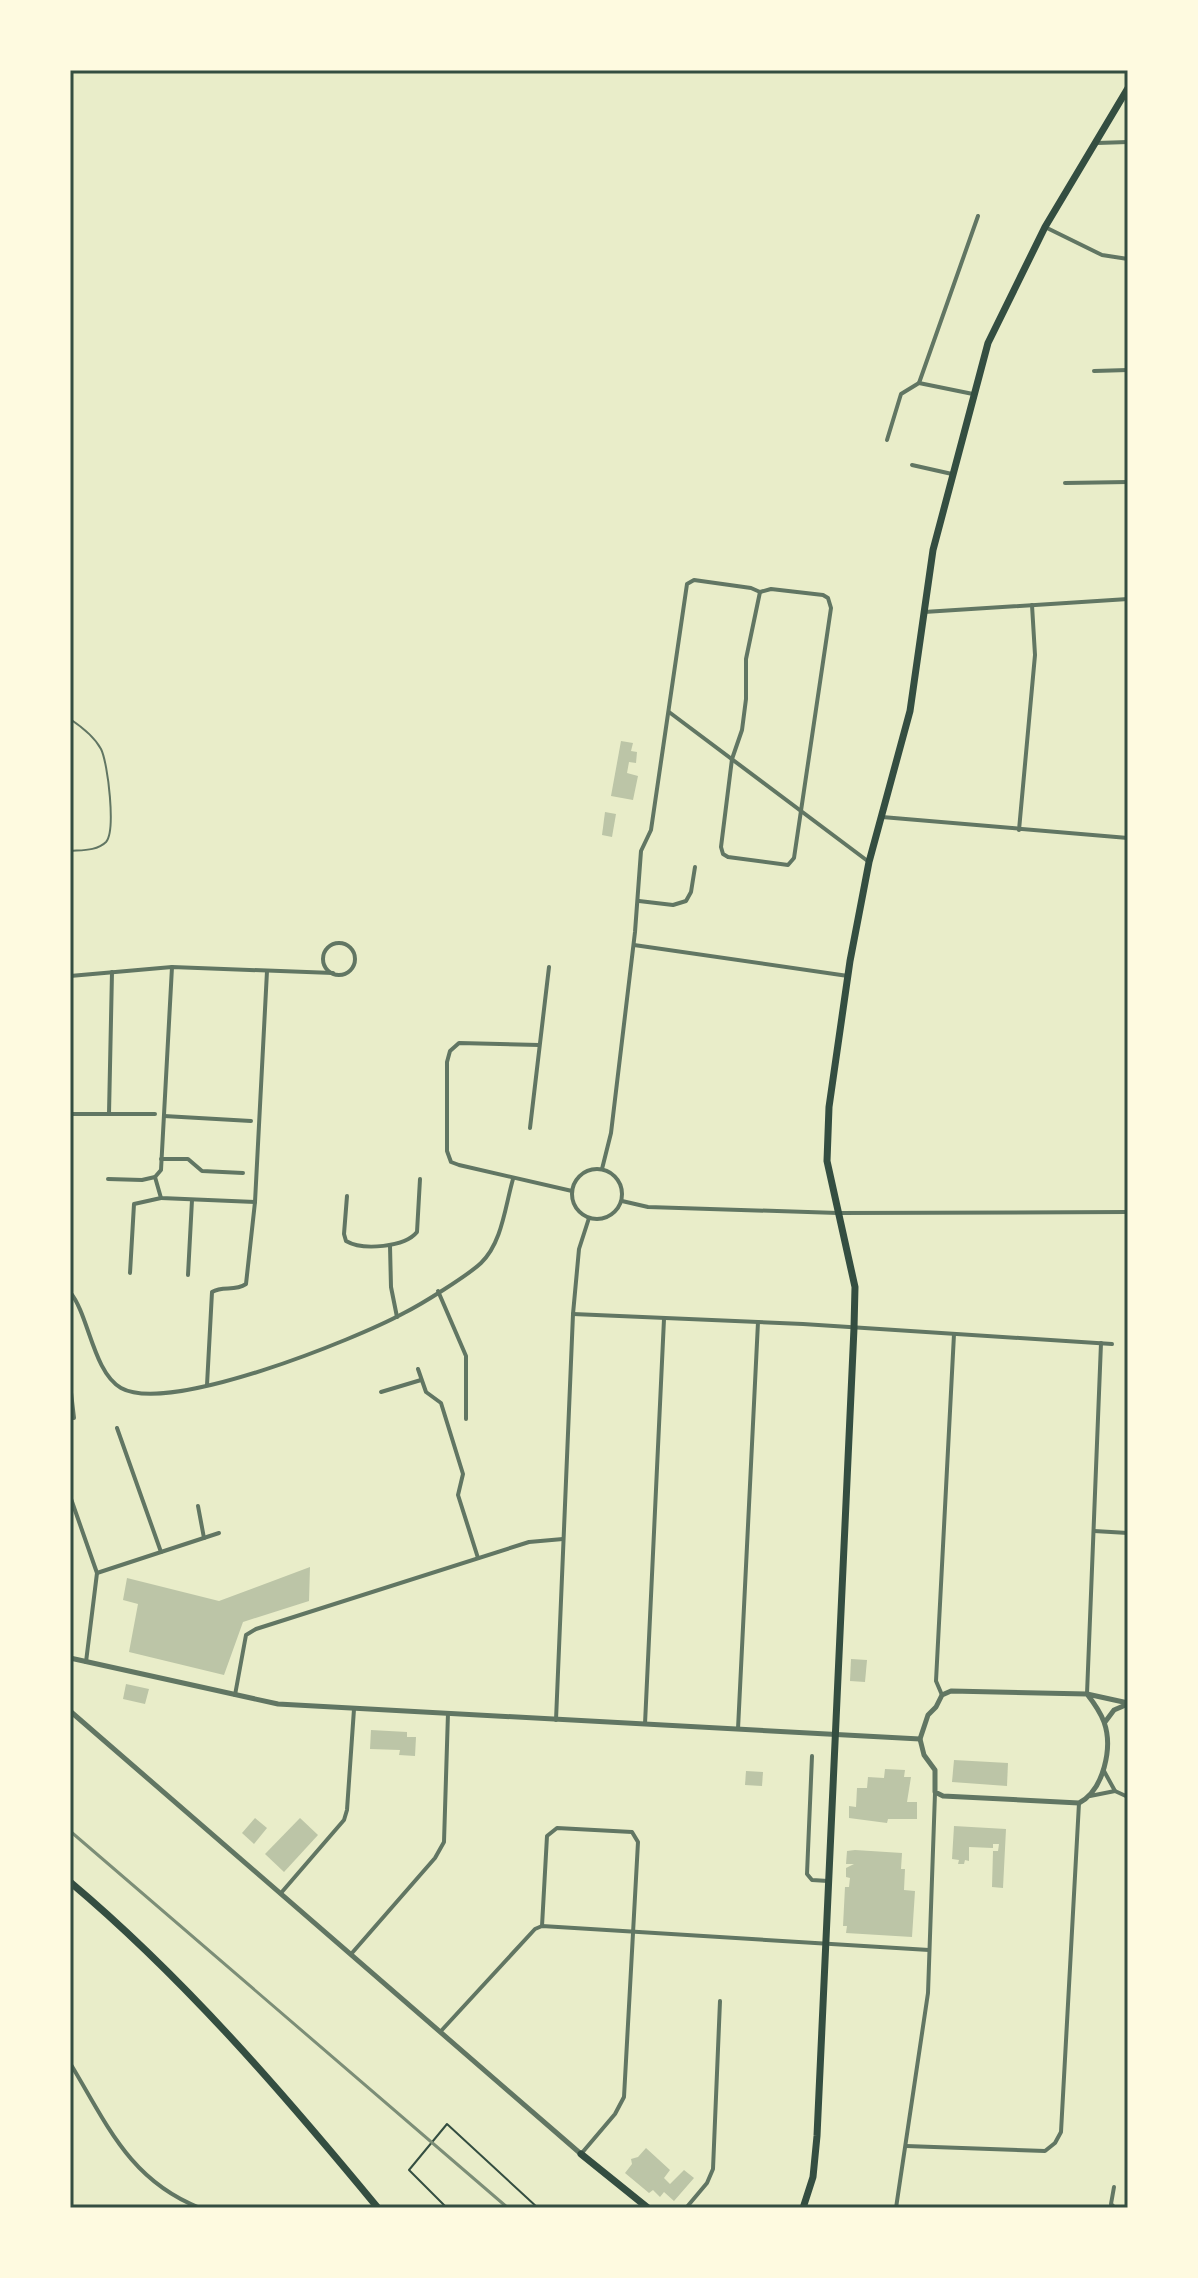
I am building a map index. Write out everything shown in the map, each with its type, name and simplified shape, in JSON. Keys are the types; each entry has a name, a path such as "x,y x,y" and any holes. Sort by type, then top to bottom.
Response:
{"main road":[{"path":"803,2208 813,2177 817,2136 854,1328 855,1287 830,1183 826,1133 848,976 869,862 907,722 933,550 988,343 1045,227 1128,88"},
{"path":"70,1882 147,1952 205,2013 310,2126 378,2208"},
{"path":"581,2154 648,2208"}],"street":[{"path":"1097,143 1128,142"},
{"path":"887,440 901,394 919,383 978,216"},
{"path":"1045,227 1102,255 1128,259"},
{"path":"1094,371 1128,370"},
{"path":"919,383 973,394"},
{"path":"912,465 952,474"},
{"path":"1065,483 1128,482"},
{"path":"602,1169 611,1133 639,901 641,851 651,830 689,581 751,588 760,592 771,589 823,595 830,603 794,858 791,864 769,863 723,854 721,847 732,759 742,730 747,690 744,671 760,592"},
{"path":"924,612 1128,599"},
{"path":"1019,830 1035,655 1032,605"},
{"path":"668,712 869,862"},
{"path":"882,817 1128,838"},
{"path":"639,901 673,905 686,901 691,892 695,867"},
{"path":"70,976 172,967 343,974 354,964 352,950 344,943 333,944 323,956 325,966 333,973"},
{"path":"634,945 848,976"},
{"path":"108,1179 142,1180 155,1177 161,1170 172,967"},
{"path":"530,1128 549,967"},
{"path":"207,1385 212,1292 219,1288 238,1289 246,1284 255,1202 267,971"},
{"path":"109,1114 112,972"},
{"path":"539,1045 459,1043 450,1051 447,1062 447,1151 451,1162 572,1191"},
{"path":"70,1114 155,1114"},
{"path":"164,1116 251,1121"},
{"path":"161,1159 188,1159 202,1171 243,1173"},
{"path":"602,1169 618,1179 622,1186 622,1201 614,1214 606,1218 589,1218 576,1208 572,1191 584,1172 602,1169"},
{"path":"155,1177 161,1198"},
{"path":"347,1196 346,1241 360,1246 390,1246 412,1238 417,1232 420,1179"},
{"path":"70,1292 100,1359 110,1377 121,1388 166,1394 207,1385 316,1353 397,1317 480,1264 495,1245 513,1179"},
{"path":"130,1273 134,1204 161,1198 255,1202"},
{"path":"188,1275 192,1200"},
{"path":"622,1201 648,1207 838,1213 1128,1212"},
{"path":"556,1720 573,1314 579,1249 589,1218"},
{"path":"390,1246 391,1287 397,1317"},
{"path":"438,1291 466,1356 466,1419"},
{"path":"573,1314 1112,1344"},
{"path":"645,1724 664,1318"},
{"path":"738,1729 758,1322"},
{"path":"942,1695 936,1681 954,1334"},
{"path":"1089,1796 1104,1770 1106,1743 1104,1723 1087,1694 1101,1343"},
{"path":"418,1369 426,1392 441,1403 463,1474 458,1495 478,1559"},
{"path":"381,1392 421,1380"},
{"path":"70,1384 74,1418 70,1418"},
{"path":"117,1428 161,1552"},
{"path":"70,1496 97,1573 86,1662"},
{"path":"198,1506 204,1538"},
{"path":"1093,1531 1128,1533"},
{"path":"97,1573 219,1533"},
{"path":"235,1695 246,1635 256,1629 529,1542 563,1539"},
{"path":"70,1658 278,1704 920,1739"},
{"path":"896,2208 928,1993 935,1770 924,1755 920,1739 923,1726 942,1695 951,1691 1087,1694 1128,1704"},
{"path":"1104,1723 1114,1710 1128,1704"},
{"path":"281,1893 344,1820 354,1709"},
{"path":"70,1711 581,2154 615,2114 624,2097 638,1842 632,1832 557,1828 547,1836 542,1926"},
{"path":"352,1953 435,1858 444,1842 448,1713"},
{"path":"812,1756 807,1874 812,1880 828,1881"},
{"path":"1104,1770 1115,1791"},
{"path":"935,1792 943,1796 1079,1803 1089,1796 1115,1791 1128,1797"},
{"path":"906,2146 1045,2151 1055,2143 1061,2132 1079,1803"},
{"path":"441,2031 535,1929 542,1926 929,1950"},
{"path":"686,2208 707,2183 713,2169 720,2001"},
{"path":"70,2063 123,2150 141,2171 162,2190 200,2208"},
{"path":"1114,2187 1111,2204 1115,2208"}],"lane":[{"path":"70,719 100,747 106,765 111,829 104,843 95,848 70,851"}],"path":[{"path":"447,2208 409,2170 447,2124 538,2208"}],"building":[{"path":"621,741 633,743 631,751 637,752 636,763 629,762 627,773 638,776 633,800 611,796"},
{"path":"605,812 616,814 612,837 602,835"},
{"path":"310,1567 309,1601 243,1622 224,1675 129,1652 138,1604 123,1600 127,1578 219,1601"},
{"path":"851,1659 867,1660 865,1682 850,1681"},
{"path":"126,1684 149,1689 145,1704 123,1699"},
{"path":"371,1730 407,1732 407,1737 416,1737 415,1756 399,1755 400,1750 370,1749"},
{"path":"954,1760 1008,1763 1007,1786 952,1782"},
{"path":"885,1769 905,1770 904,1777 911,1777 907,1802 917,1802 917,1819 888,1819 887,1823 849,1818 849,1806 856,1807 857,1788 867,1788 868,1777 884,1778"},
{"path":"746,1771 763,1772 762,1786 745,1785"},
{"path":"255,1818 267,1828 254,1844 242,1833"},
{"path":"300,1818 318,1835 284,1872 265,1854"},
{"path":"954,1826 1006,1829 1003,1888 992,1887 993,1851 998,1851 999,1844 993,1844 993,1848 969,1847 969,1861 958,1864 959,1860 952,1859"},
{"path":"847,1851 902,1853 904,1890 915,1891 912,1937 846,1933 847,1926 843,1926 845,1887 849,1887 850,1878 846,1877 846,1868 854,1864 846,1864"},
{"path":"646,2148 670,2170 664,2178 670,2184 684,2170 694,2178 674,2201 664,2192 660,2197 653,2190 649,2193 625,2173 632,2164 631,2159 638,2157"}],"railway":[{"path":"70,1831 508,2208"}]}
